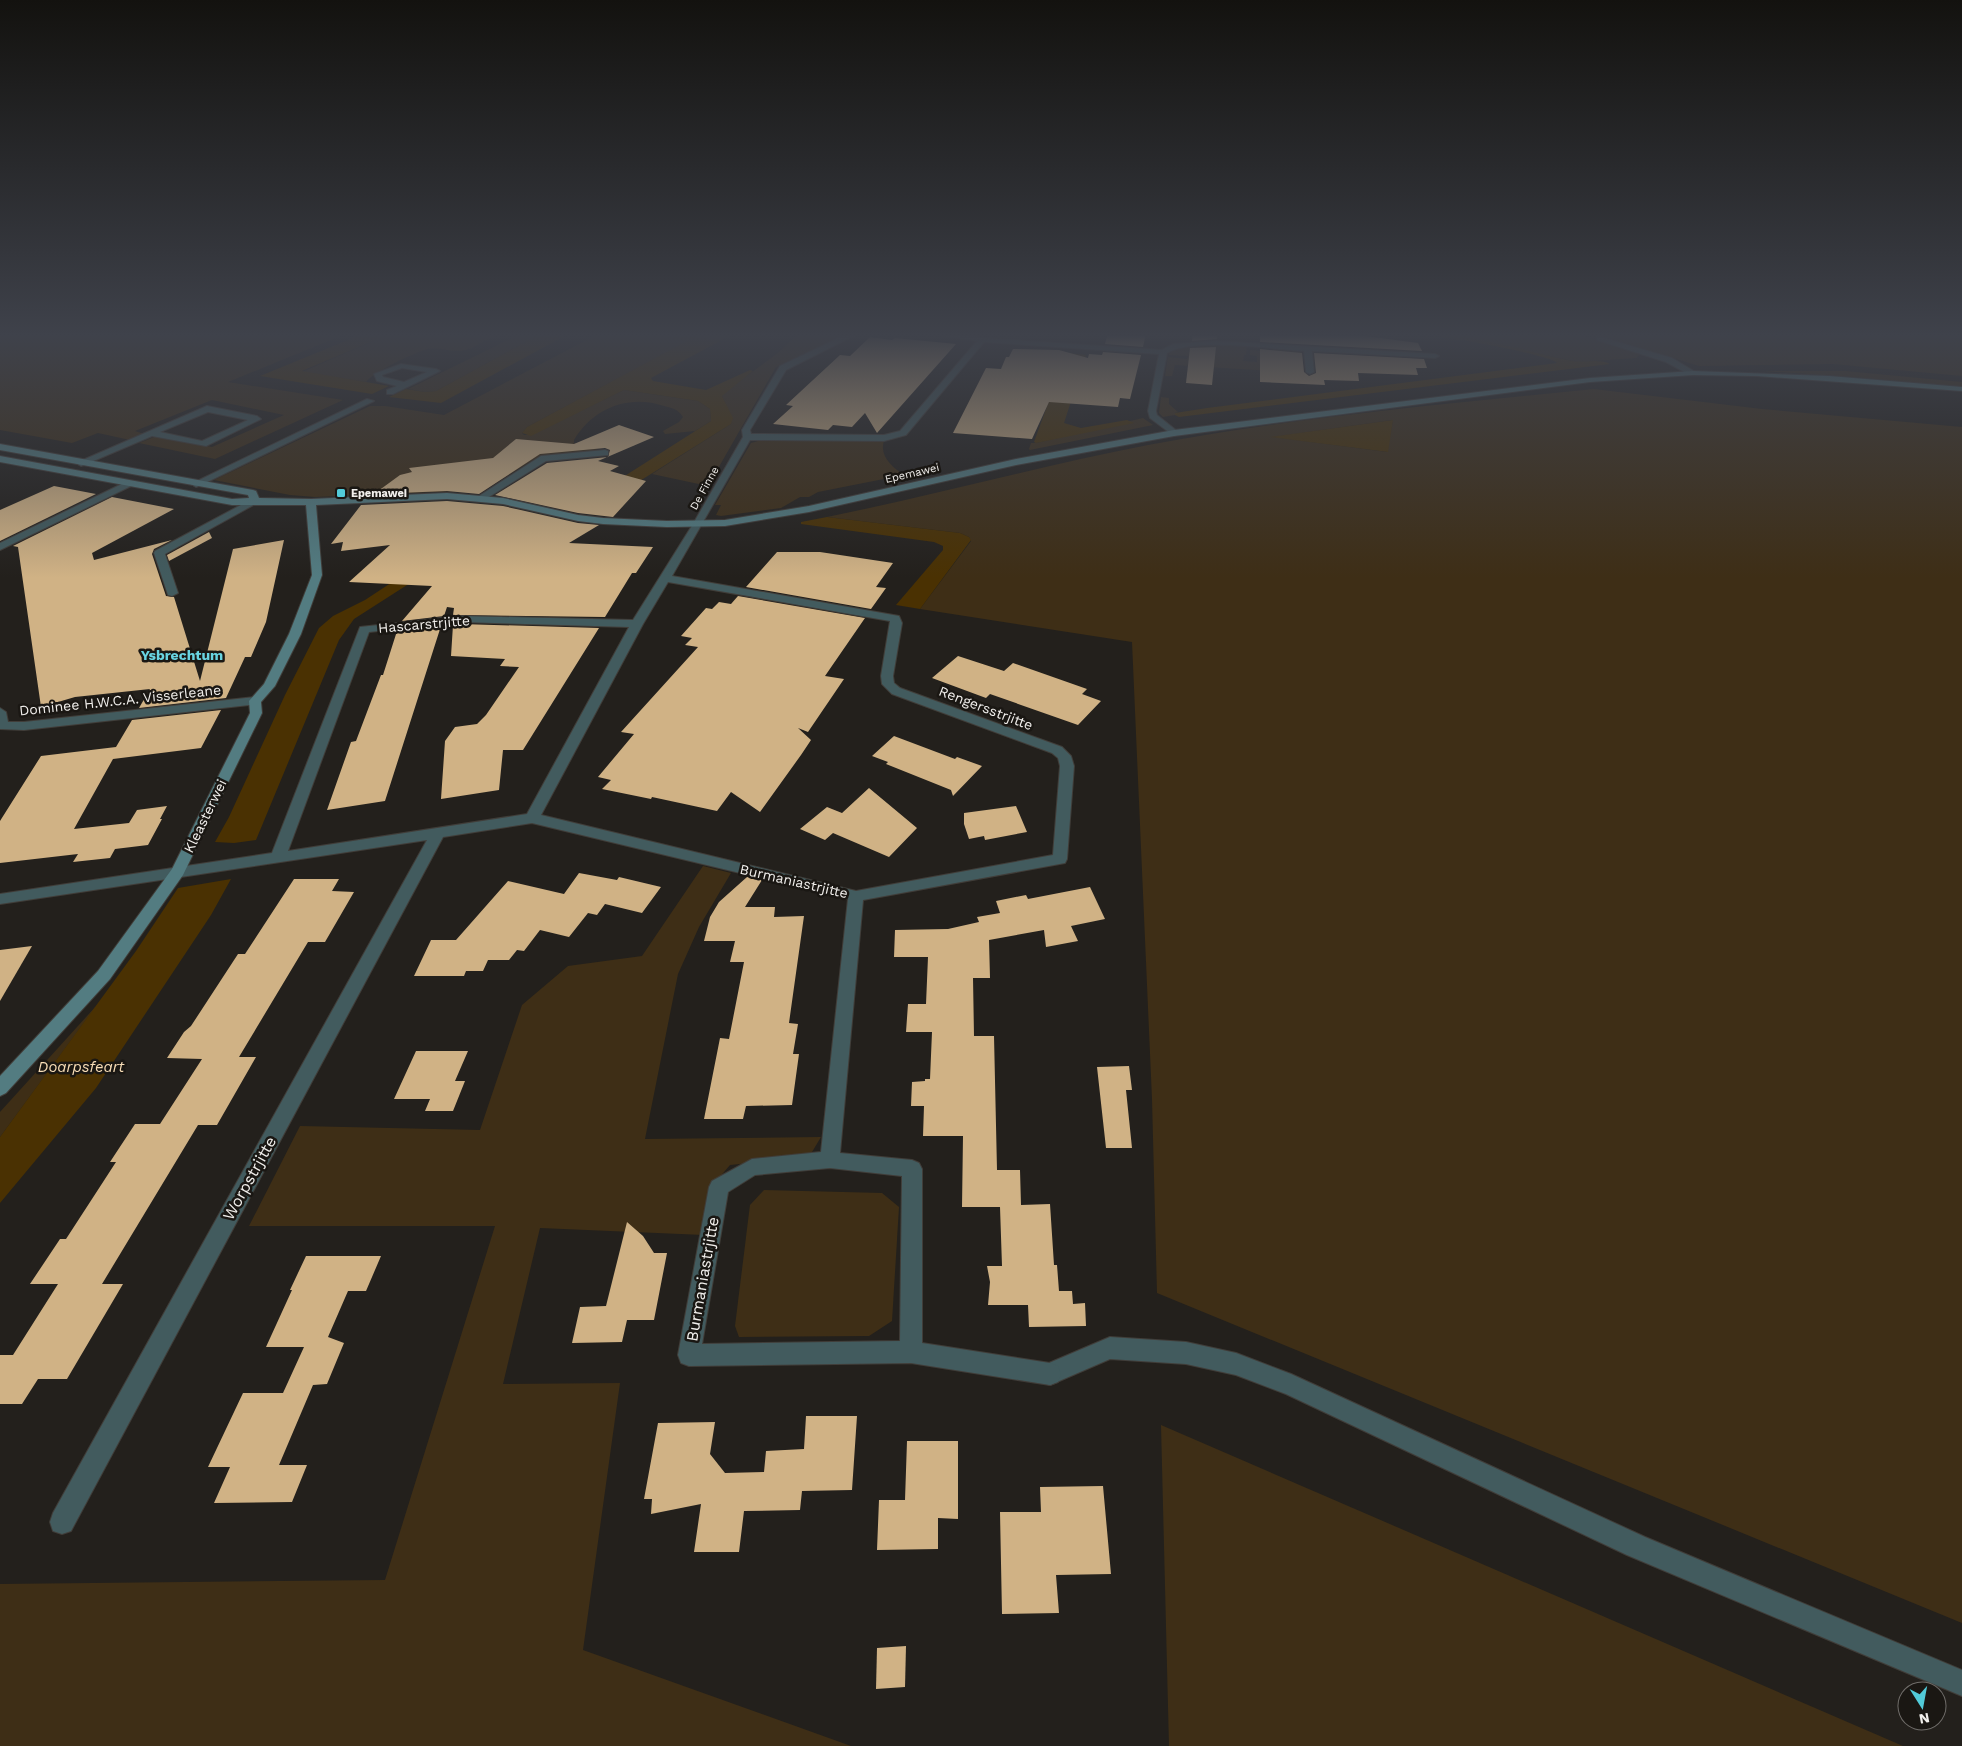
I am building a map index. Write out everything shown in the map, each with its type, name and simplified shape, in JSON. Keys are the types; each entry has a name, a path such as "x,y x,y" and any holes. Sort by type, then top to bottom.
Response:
{"street":[{"path":"82,463 194,414"},
{"path":"151,433 203,444 257,419 234,414"},
{"path":"196,484 342,414"},
{"name":"De Finne","path":"698,524 746,437 746,430 755,414"},
{"path":"746,437 884,438 902,433 918,414"},
{"path":"1153,414 1174,433"},
{"name":"Epemawei","path":"0,459 232,502 311,502 446,496 481,498 518,504 578,518 625,522 698,524 746,520 809,510 1008,464 1174,433 1315,414"},
{"name":"Epemawei","path":"0,447 252,493 254,501"},
{"path":"481,498 544,458 605,453"},
{"path":"0,547 128,484"},
{"path":"172,592 159,554 254,501"},
{"path":"255,701 270,686 287,651 316,575 311,502"},
{"path":"0,899 178,871 437,834 532,818 637,624 698,524"},
{"name":"Rengersstrjitte","path":"666,578 895,618 896,623 887,676 888,684 896,691 1057,750 1064,756 1067,766 1060,859 856,896"},
{"name":"Hascarstrjitte","path":"278,857 364,629 461,618 637,624"},
{"name":"Dominee H.W.C.A. Visserleane","path":"0,712 2,726 24,726 255,701"},
{"name":"Kleasterwei","path":"0,1088 104,975 178,871 256,713 255,701"},
{"name":"Burmaniastrjitte","path":"532,818 856,896 830,1160"},
{"name":"Worpstrjitte","path":"62,1522 437,834"},
{"name":"Burmaniastrjitte","path":"911,1352 912,1169 830,1160 752,1167 719,1188 689,1355 911,1352 1050,1374 1110,1348 1186,1353 1236,1364 1300,1389 1636,1546 1962,1683"}],"shaded area":[{"path":"0,414 176,414 135,431 144,434 130,440 98,433 72,443 0,430"},
{"path":"282,414 312,414 215,459 139,443 157,436 212,447 284,415"},
{"path":"352,414 550,414 527,427 522,433 524,435 531,435 573,414 599,414 582,429 574,443 605,452 533,460 484,490 315,497 290,495 214,480"},
{"path":"681,414 710,414 711,421 695,431 665,434 663,431 679,422 683,417"},
{"path":"730,414 749,414 708,486 652,474 731,424"},
{"path":"1160,414 1175,414 1175,415 1163,417"},
{"path":"1350,414 1823,414 1962,427 1962,1623 1157,1293 1152,1099 1132,642 920,609 971,541 969,537 960,533 827,517 1108,453 1203,435","holes":["1393,420 1387,452 1273,437"]},
{"path":"1143,418 1153,425 1029,449 1031,443"},
{"path":"758,441 884,441 883,452 885,456 891,465 904,475 818,492 809,497 800,497 781,508 721,516 716,515 721,505 715,505 751,443"},
{"path":"703,866 731,873 699,927 678,974 645,1139 821,1137 809,1157 730,1165 712,1186 704,1235 540,1228 503,1384 620,1383 583,1650 851,1746 0,1746 0,1584 385,1580 495,1226 249,1226 300,1126 480,1130 522,1005 568,966 642,956"},
{"path":"97,1005 0,1137 0,1112"},
{"path":"764,1190 882,1193 899,1207 892,1321 869,1336 739,1337 735,1326 750,1205"},
{"path":"1161,1425 1903,1746 1169,1746"}],"water":[{"path":"550,414 575,414 531,436 522,433 527,427"},
{"path":"710,414 731,414 733,418 731,424 590,512 576,507 711,421"},
{"path":"1044,414 1067,414 1064,423 1081,428 1127,420 1134,423 1036,443 1034,442"},
{"path":"1175,414 1199,414 1179,417"},
{"path":"1393,420 1388,452 1270,437"},
{"path":"827,517 960,533 971,540 920,609 896,605 943,550 943,546 934,542 801,524 801,522"},
{"path":"409,571 418,578 354,619 339,640 256,840 234,843 215,842 229,817 285,695 319,628 333,616 365,600"},
{"name":"Doarpsfeart","path":"231,879 211,915 96,1088 0,1203 0,1137 136,951 178,888"}],"building":[{"path":"784,414 864,414 852,427 833,425 828,430 773,424"},
{"path":"866,414 893,414 877,433"},
{"path":"962,414 1043,414 1032,439 953,433"},
{"path":"619,425 654,437 608,457 610,450 605,448 540,454 479,494 447,491 374,494 400,475 412,472 409,468 493,458 516,439 574,444"},
{"path":"607,457 598,461 619,466 610,471 646,481 613,517 578,513 495,495 547,463"},
{"path":"54,486 96,494 0,541 0,510"},
{"path":"112,497 174,509 92,553 94,560 172,540 154,549 152,554 166,596 174,597 200,681 233,549 284,540 266,622 251,657 245,657 226,698 139,708 150,689 75,697 41,707 18,547 13,546"},
{"path":"447,501 503,506 578,523 599,525 569,543 653,547 636,573 632,573 605,617 453,615 454,608 447,607 444,616 402,621 432,586 349,582 390,545 341,551 343,542 331,544 361,505"},
{"path":"209,532 212,538 169,561 167,555"},
{"path":"777,552 820,552 893,563 876,587 886,588 871,609 746,587"},
{"path":"738,596 865,618 825,676 844,679 808,732 798,728 811,740 801,755 760,812 731,792 717,811 652,797 651,799 602,789 611,780 598,777 634,734 621,732 698,647 685,645 692,638 681,636 706,608 712,609 719,602 731,604"},
{"path":"453,625 599,628 523,750 503,750 499,790 441,799 445,741 455,727 477,724 486,715 519,667 500,666 505,659 451,656"},
{"path":"441,626 385,801 327,810 351,742 356,741 381,675 383,675 397,631"},
{"path":"958,656 1004,671 1013,663 1087,689 1082,694 1101,701 1078,725 990,694 986,698 932,678"},
{"path":"221,710 201,748 113,759 74,829 129,823 137,810 167,806 148,845 115,849 110,858 73,862 78,854 0,863 0,821 41,756 116,747 132,720"},
{"path":"894,736 955,759 957,757 982,766 953,796 951,790 886,764 888,762 872,756"},
{"path":"869,788 917,828 889,857 833,833 825,840 800,829 827,807 842,813"},
{"path":"1016,806 1027,832 985,840 984,836 969,839 964,824 964,813"},
{"path":"579,873 617,880 619,877 661,887 642,913 605,904 597,915 588,913 569,937 540,930 524,951 517,950 509,960 488,960 483,971 466,971 464,976 414,976 431,940 456,940 508,881 564,894"},
{"path":"747,877 762,880 745,907 775,907 774,917 804,916 789,1023 798,1024 793,1054 799,1054 792,1105 746,1106 743,1119 704,1119 720,1038 729,1039 744,962 730,962 735,941 704,941 710,917 719,902"},
{"path":"294,879 339,879 332,891 354,892 325,942 308,942 239,1057 256,1057 217,1125 198,1125 102,1284 123,1284 67,1379 38,1379 22,1404 0,1404 0,1355 13,1355 58,1284 30,1284 60,1239 66,1239 116,1162 110,1162 135,1124 160,1124 202,1059 167,1058 184,1032 191,1026 238,954 245,954"},
{"path":"1090,887 1105,919 1071,926 1078,941 1046,947 1044,930 989,940 990,978 973,978 974,1036 994,1036 997,1170 1020,1170 1021,1205 1050,1204 1054,1265 1057,1265 1059,1291 1072,1291 1073,1304 1085,1303 1086,1326 1029,1327 1028,1305 988,1305 990,1282 987,1266 1002,1266 1000,1207 962,1207 963,1136 923,1136 924,1106 911,1106 912,1082 930,1079 932,1032 906,1032 908,1004 926,1004 928,957 894,957 895,930 948,929 979,922 977,917 1000,913 996,901 1026,895 1028,899"},
{"path":"32,946 0,1001 0,950"},
{"path":"416,1051 468,1051 455,1081 465,1081 453,1111 425,1111 430,1099 394,1099"},
{"path":"1129,1066 1132,1090 1126,1090 1132,1148 1106,1148 1097,1067"},
{"path":"627,1222 643,1236 654,1253 667,1253 654,1320 627,1320 622,1342 572,1343 580,1307 606,1306"},
{"path":"306,1256 381,1256 366,1291 348,1291 328,1337 344,1343 327,1384 313,1385 279,1465 307,1465 292,1502 214,1503 230,1467 208,1467 243,1393 283,1393 304,1347 266,1347"},
{"path":"806,1416 857,1416 852,1490 802,1491 800,1510 744,1511 739,1552 694,1552 701,1504 651,1514 652,1499 644,1499 658,1423 715,1422 710,1454 725,1473 764,1472 766,1451 804,1449"},
{"path":"907,1441 958,1441 958,1519 938,1518 938,1549 877,1550 879,1500 905,1500"},
{"path":"1103,1486 1111,1574 1056,1575 1059,1613 1002,1614 1000,1512 1041,1512 1040,1487"},
{"path":"906,1646 905,1687 876,1689 877,1648"}],"place":[{"name":"Epemawei","path":"341,493"}],"district":[{"name":"Ysbrechtum","path":"182,655"}]}
